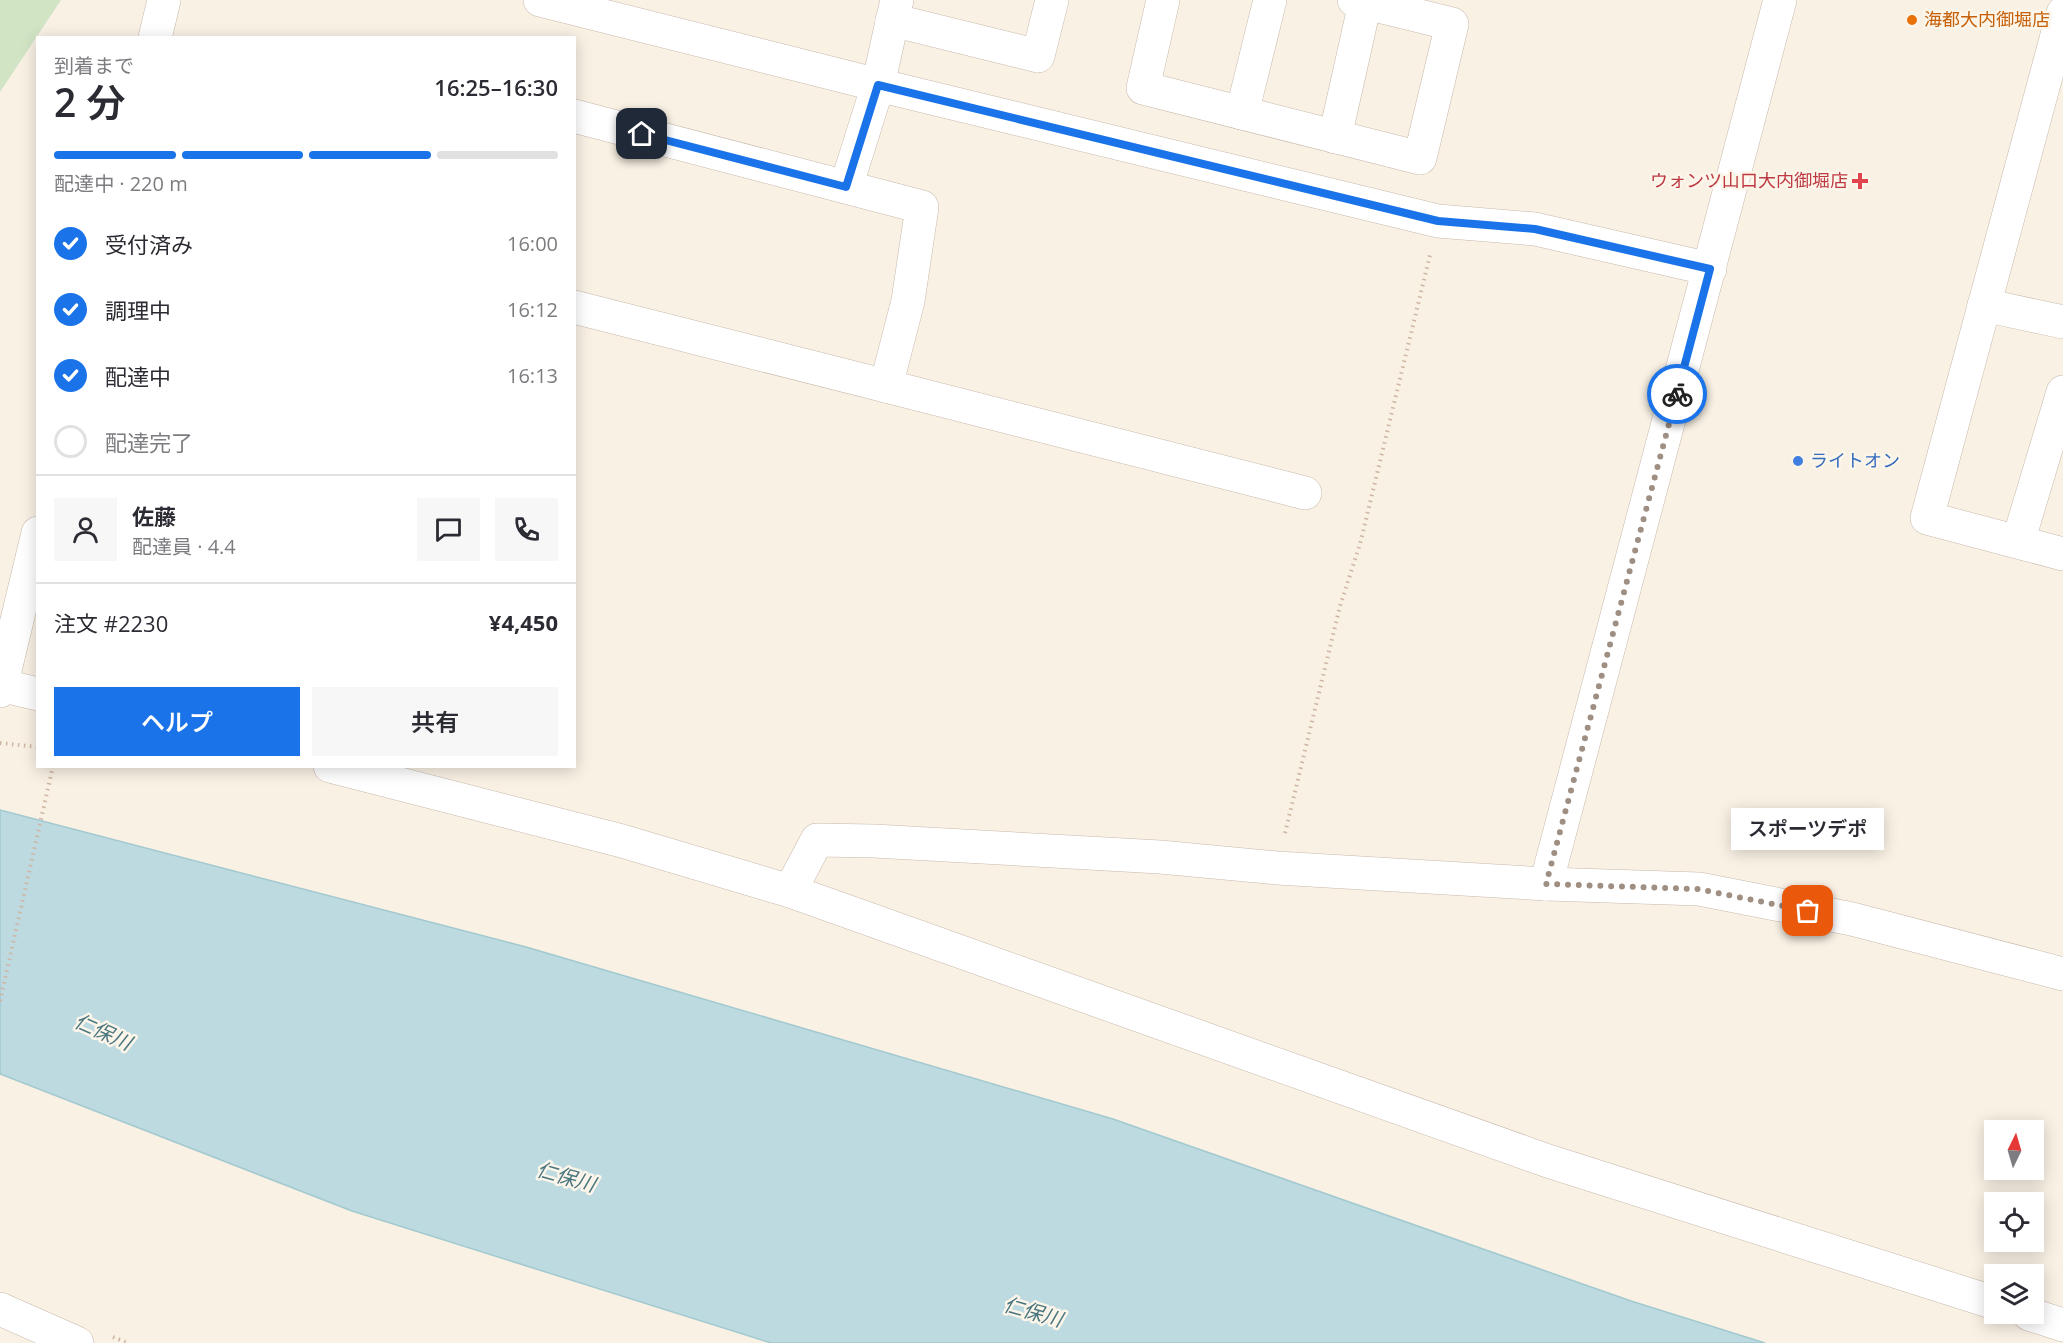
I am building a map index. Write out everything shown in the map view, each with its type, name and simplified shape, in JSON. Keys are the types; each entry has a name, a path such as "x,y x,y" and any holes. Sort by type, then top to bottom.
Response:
{"street":[{"path":"155,36 164,0"},
{"path":"540,0 1438,221 1535,229 1710,269"},
{"path":"846,187 878,85 894,10 1038,56 1052,0"},
{"path":"1163,0 1143,88 1335,137 1420,158 1452,24 1359,1 1335,137"},
{"path":"1242,113 1270,0"},
{"path":"1546,884 1780,0"},
{"path":"2063,13 1927,518 2063,554"},
{"path":"576,117 922,207 908,301 886,386"},
{"path":"1984,305 2063,322"},
{"path":"576,308 1305,493"},
{"path":"2018,542 2063,392"},
{"path":"36,541 0,687 36,694"},
{"path":"338,768 622,841 790,891 1548,1161 1984,1300"},
{"path":"790,891 817,840 874,841 1160,857 1277,868 1546,884 1698,889 1852,920 2063,974"},
{"path":"0,1309 77,1343"},
{"path":"2044,1319 2063,1325"}],"path":[{"path":"1277,868 1340,606 1360,544 1438,221"},
{"path":"0,743 36,747"},
{"path":"0,1001 53,768"}],"green space":[{"path":"0,0 61,0 36,36 0,92"}],"water":[{"name":"仁保川","path":"0,810 526,947 1113,1119 1631,1301 1765,1343 771,1343 352,1211 0,1074"}],"way so far":[{"path":"1677,394 1546,884 1698,889 1808,911"}],"place":[{"name":"海都大内御堀店","path":"1912,20"},
{"name":"ウォンツ山口大内御堀店","path":"1860,181"},
{"name":"ライトオン","path":"1798,461"},
{"name":"スポーツデポ","path":"1808,911"}],"route":[{"path":"642,134 846,187 878,85 1438,221 1535,229 1710,269 1677,394"}]}
